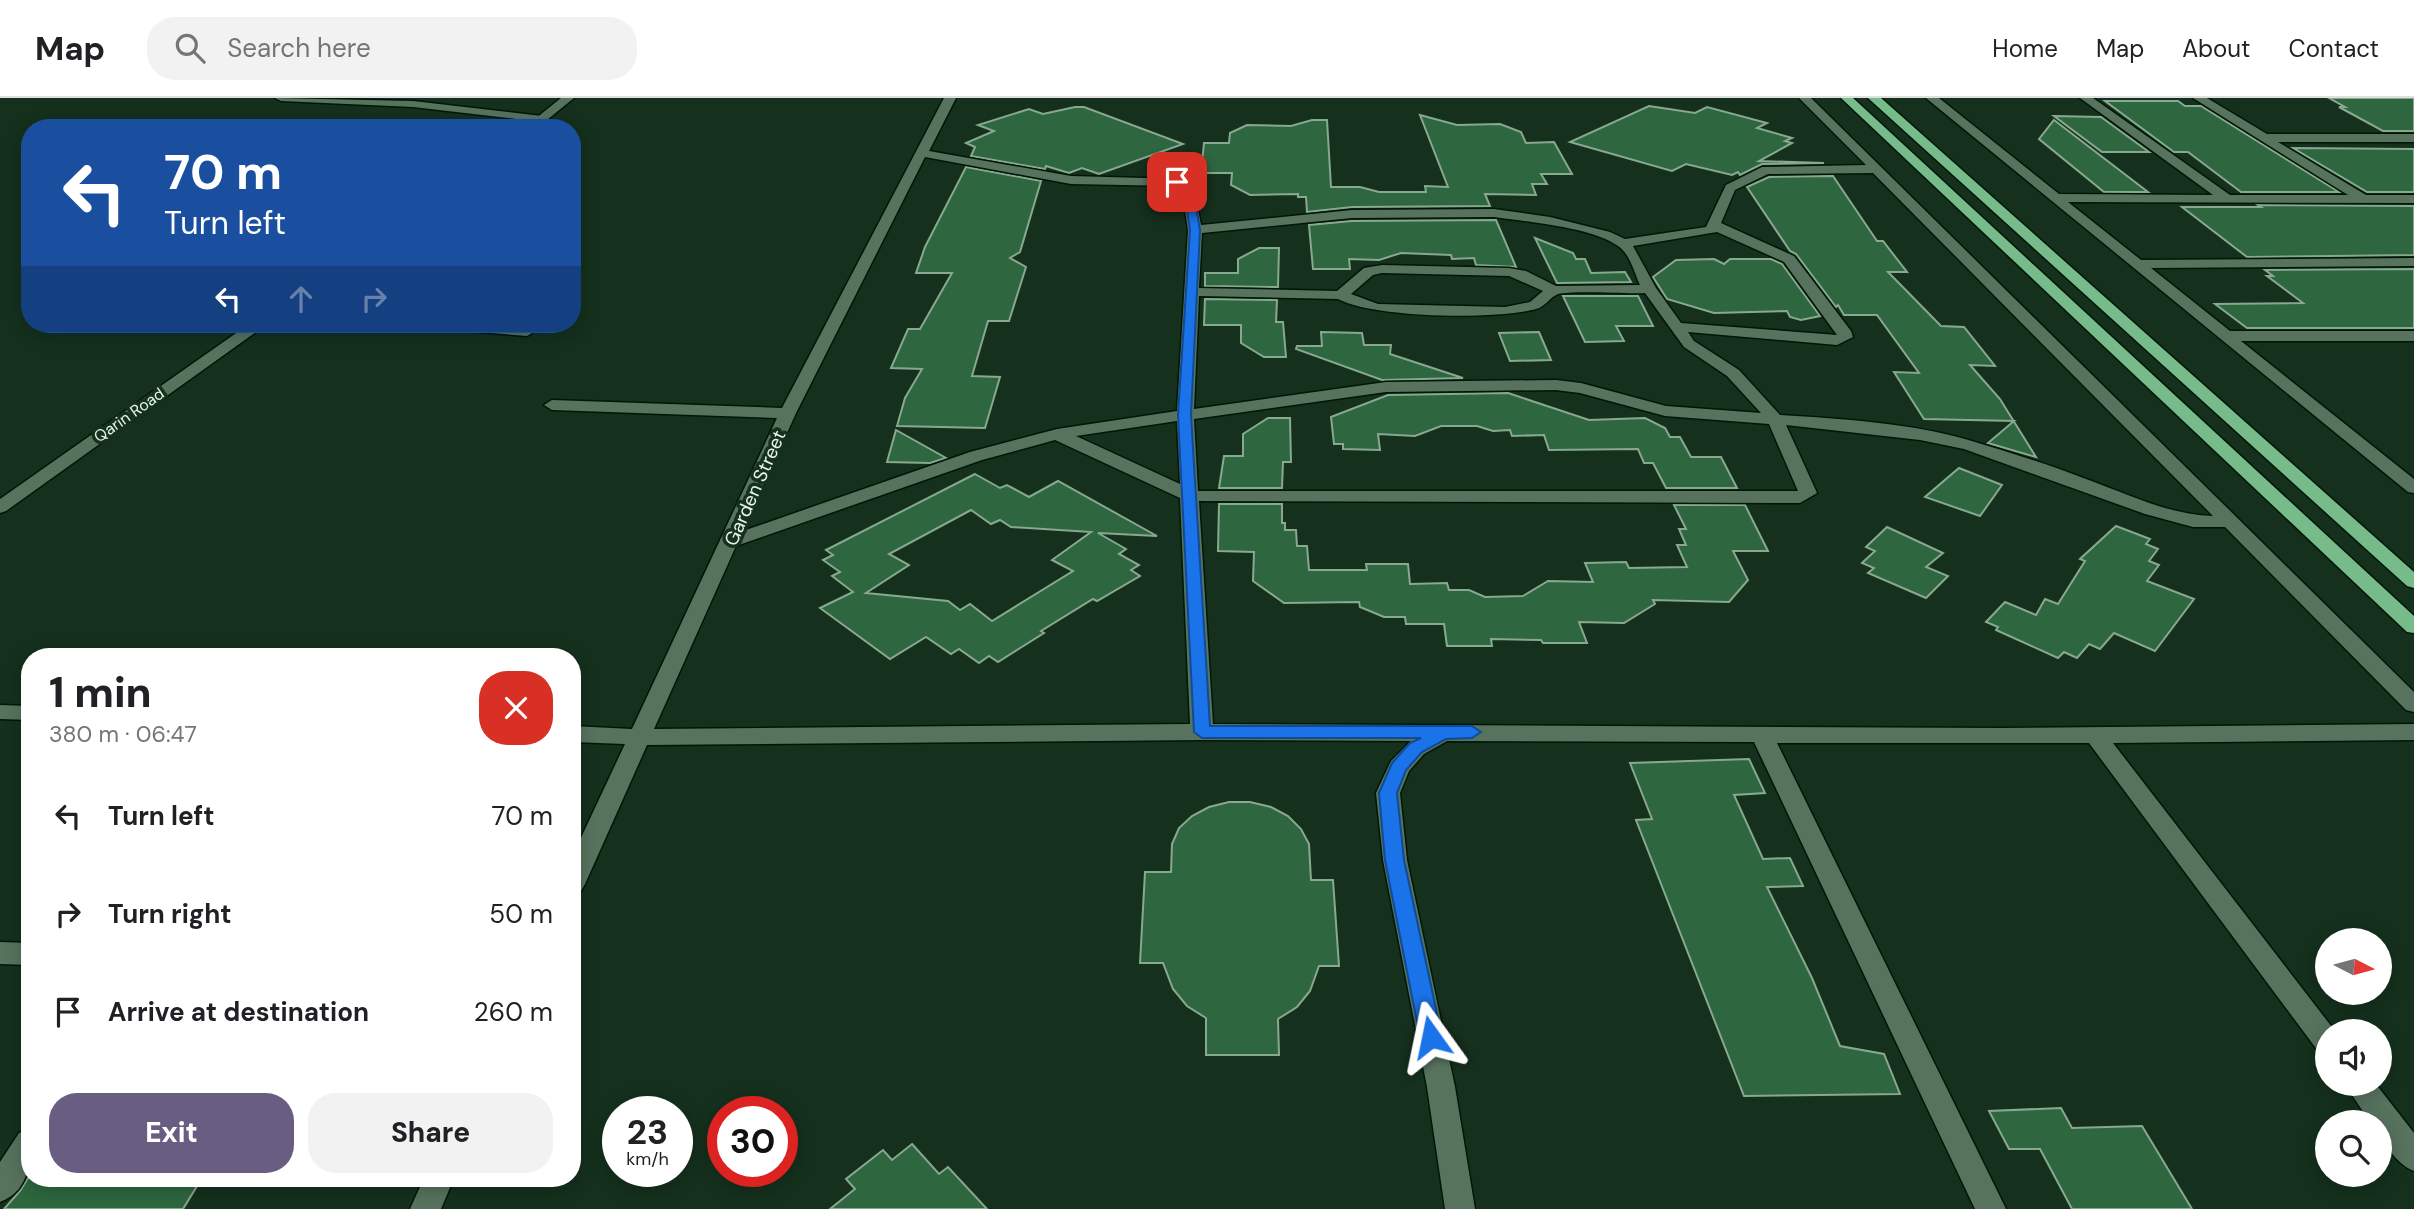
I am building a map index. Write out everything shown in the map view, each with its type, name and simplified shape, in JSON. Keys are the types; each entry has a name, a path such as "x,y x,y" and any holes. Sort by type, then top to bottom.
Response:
{"highway":[{"path":"1847,98 2414,627"},
{"path":"1874,98 2414,582"}],"street":[{"path":"281,98 413,104 542,119 568,98"},
{"name":"Garden Street","path":"581,865 788,413 950,98"},
{"path":"1805,98 2414,705"},
{"path":"1933,98 2414,488"},
{"path":"2086,98 2226,198"},
{"path":"2199,98 2364,199"},
{"path":"2266,138 2414,138"},
{"path":"921,153 1071,180 1177,182 1188,189 1195,230 1185,415 1202,732"},
{"path":"1623,243 1700,234 1711,230 1730,188 1766,170 1877,169"},
{"path":"2057,198 2414,199"},
{"path":"1057,434 1191,496 1800,498 1808,493 1775,419 1733,373 1689,344 1649,289 1632,252 1623,243 1586,229 1493,213 1352,214 1195,230"},
{"path":"1679,327 1837,340 1845,337 1789,258 1713,225"},
{"path":"2135,264 2414,262"},
{"path":"1341,295 1369,271 1382,268 1509,272 1521,274 1553,290 1649,289"},
{"path":"1192,292 1341,295 1378,308 1505,311 1535,305 1553,290"},
{"name":"Qarin Road","path":"0,507 246,333"},
{"path":"2225,336 2414,336"},
{"path":"731,542 976,456 1057,434 1386,387 1530,384 1581,388 1665,411 1890,430 1968,445 2152,510 2193,521 2231,522"},
{"path":"552,405 788,413"},
{"path":"0,712 21,713"},
{"path":"1460,1209 1441,1087 1395,860 1388,793 1399,767 1416,748 1442,734 1472,732"},
{"path":"581,734 640,737 1472,732 1762,736 2414,732"},
{"path":"2095,735 2315,1026"},
{"path":"1762,736 1991,1209"},
{"path":"0,953 21,954"},
{"path":"2368,1096 2414,1157"},
{"path":"0,1188 21,1156"},
{"path":"425,1209 435,1187"}],"building":[{"path":"2329,98 2414,98 2414,131 2383,131 2339,107 2345,107"},
{"path":"2105,101 2178,101 2185,106 2201,106 2339,192 2241,192 2188,152 2174,152"},
{"path":"1649,106 1695,113 1707,107 1767,123 1757,128 1792,138 1785,141 1792,143 1759,161 1824,163 1762,164 1740,175 1738,172 1732,175 1686,164 1672,171 1570,142"},
{"path":"1084,107 1183,144 1099,174 1082,168 1069,173 1046,166 1045,169 971,156 975,147 966,143 994,131 978,125 1029,109 1043,114"},
{"path":"1420,115 1457,125 1500,124 1521,132 1526,143 1554,142 1572,174 1541,174 1547,184 1532,184 1536,195 1485,194 1490,206 1352,207 1307,212 1306,197 1298,197 1298,194 1250,195 1231,185 1232,173 1201,173 1204,143 1229,143 1230,133 1247,125 1291,126 1312,120 1327,120 1331,187 1360,187 1379,192 1426,192 1425,186 1448,187"},
{"path":"2054,116 2101,117 2149,152 2102,152"},
{"path":"2054,120 2148,192 2104,192 2039,139"},
{"path":"2293,148 2414,149 2414,192 2367,192"},
{"path":"966,167 1041,181 1020,252 1010,258 1026,267 1009,321 988,321 972,376 1000,377 985,428 897,426 905,398 922,369 891,368 908,329 920,329 952,273 916,273 925,247"},
{"path":"1833,176 1877,241 1883,241 1907,272 1888,272 1941,326 1964,327 1995,366 1970,365 2000,399 2014,421 1924,419 1894,372 1919,373 1877,315 1844,315 1796,254 1790,251 1747,187 1769,177"},
{"path":"2258,205 2414,206 2414,255 2247,257 2182,207 2261,207"},
{"path":"1496,220 1516,267 1476,265 1474,258 1452,259 1451,255 1401,253 1379,260 1349,259 1350,269 1313,269 1309,225 1352,221"},
{"path":"1535,238 1573,253 1576,259 1585,259 1591,273 1625,272 1631,282 1557,283"},
{"path":"1259,248 1279,248 1278,287 1205,286 1205,273 1238,273 1238,259"},
{"path":"1714,259 1724,264 1730,259 1771,259 1782,264 1820,316 1801,320 1790,317 1787,311 1714,313 1667,299 1653,277 1676,260"},
{"path":"2414,269 2414,328 2247,328 2215,304 2303,303 2267,276 2273,276 2265,270"},
{"path":"1563,296 1638,296 1653,326 1616,326 1624,341 1585,342"},
{"path":"1205,299 1277,300 1276,322 1283,322 1286,357 1264,357 1241,343 1241,325 1204,325"},
{"path":"1321,332 1362,333 1364,345 1391,345 1390,354 1463,378 1382,380 1296,349 1297,346 1322,346"},
{"path":"1539,332 1551,360 1510,361 1499,333"},
{"path":"1508,393 1589,420 1645,418 1665,428 1670,437 1680,437 1691,457 1721,457 1737,488 1666,488 1653,463 1644,463 1638,449 1549,450 1544,435 1512,436 1510,430 1493,431 1477,426 1441,426 1415,436 1378,434 1380,450 1343,449 1343,444 1334,444 1331,417 1388,395"},
{"path":"1268,418 1290,418 1291,462 1283,462 1282,488 1219,488 1224,456 1243,456 1243,434"},
{"path":"2014,421 2036,457 1988,443"},
{"path":"896,430 946,458 930,463 887,462"},
{"path":"1959,468 2002,485 1980,516 1925,497"},
{"path":"975,474 1000,488 1007,485 1029,497 1058,481 1157,536 1098,533 1126,549 1119,554 1139,565 1131,570 1140,576 1097,601 1093,599 998,662 989,656 979,663 959,649 951,654 926,637 890,659 820,608 853,592 832,576 840,572 823,560 833,555 826,550","holes":["971,510 991,524 1000,520 1011,527 1091,532 1052,560 1073,571 992,621 970,604 960,610 948,601 866,593 909,565 889,554"]},
{"path":"1219,504 1282,504 1282,523 1285,523 1285,530 1296,530 1297,546 1307,546 1309,570 1367,570 1366,564 1408,564 1410,584 1447,583 1449,590 1469,590 1485,597 1523,596 1548,581 1593,582 1585,563 1626,562 1629,568 1687,567 1677,545 1686,545 1679,529 1686,529 1674,505 1745,505 1768,551 1733,551 1748,580 1729,602 1653,600 1655,604 1624,623 1579,622 1587,643 1491,639 1492,646 1447,646 1444,624 1406,624 1405,617 1384,617 1360,607 1359,602 1284,603 1253,581 1254,552 1218,551"},
{"path":"2116,526 2150,539 2146,544 2158,549 2149,561 2159,565 2147,581 2194,599 2155,651 2114,633 2100,649 2089,644 2077,658 2064,652 2058,658 1996,630 1998,627 1986,622 2005,602 2036,615 2045,599 2058,604 2085,561 2080,559"},
{"path":"1887,527 1943,553 1926,567 1948,576 1926,598 1868,573 1874,568 1862,563 1875,551 1866,547"},
{"path":"1749,759 1765,793 1734,795 1763,859 1790,858 1803,886 1767,887 1812,978 1840,1046 1884,1054 1900,1094 1744,1096 1636,820 1652,819 1630,763"},
{"path":"1229,802 1250,802 1271,807 1288,816 1301,829 1309,844 1311,880 1333,880 1339,966 1319,966 1310,991 1297,1007 1278,1019 1279,1055 1206,1055 1206,1018 1187,1006 1173,989 1163,963 1140,963 1145,872 1171,872 1172,844 1179,828 1192,816 1209,807"},
{"path":"2061,1108 2072,1128 2142,1126 2192,1209 2072,1209 2040,1149 2009,1149 1989,1111"},
{"path":"912,1144 939,1174 948,1167 987,1209 830,1209 855,1189 846,1179 883,1150 892,1160"},
{"path":"22,1187 196,1187 183,1209 4,1209"}],"route":[{"path":"1177,182 1188,189 1195,230 1185,415 1202,732 1472,732 1442,734 1416,748 1399,767 1388,793 1395,860 1431,1037"}]}
